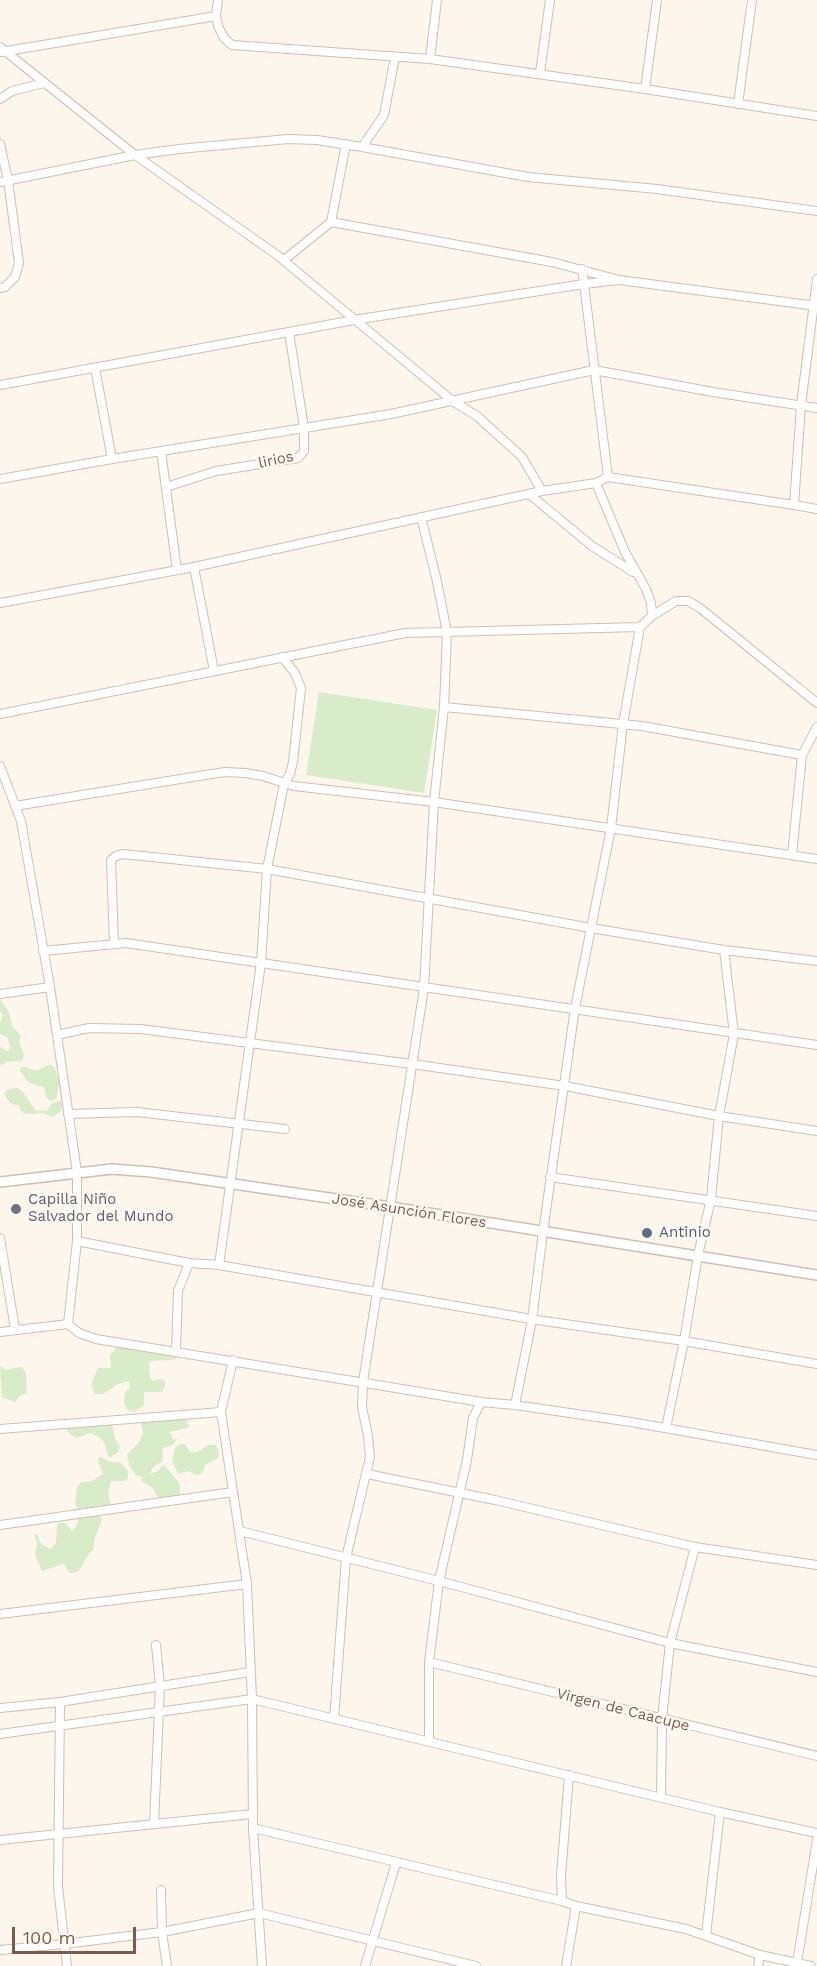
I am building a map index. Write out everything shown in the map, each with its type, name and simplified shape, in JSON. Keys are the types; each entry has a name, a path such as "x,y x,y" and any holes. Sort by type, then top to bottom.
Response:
{"street":[{"path":"218,0 216,16 224,38 232,45 430,59 540,73 817,116"},
{"path":"430,59 437,0"},
{"path":"540,73 550,0"},
{"path":"645,89 657,0"},
{"path":"738,104 752,0"},
{"path":"2,50 216,16"},
{"path":"2,50 135,155 284,260 454,402 477,416 515,450 527,464 542,491"},
{"path":"362,147 384,115 394,57"},
{"path":"0,99 12,91 44,83"},
{"path":"4,181 179,148 288,139 346,144 528,177 657,189 817,211"},
{"path":"0,144 4,181 19,263 15,277 5,288 0,288"},
{"path":"284,260 331,222 346,144"},
{"path":"331,222 552,262 619,280 815,306"},
{"path":"582,269 608,477"},
{"path":"794,505 801,405 817,279"},
{"path":"0,385 354,320 619,280"},
{"name":"lirios","path":"166,487 216,471 297,458 304,452 304,428 289,332"},
{"path":"95,368 112,459"},
{"path":"0,480 454,402 594,370 817,408"},
{"path":"160,451 177,570"},
{"path":"0,603 194,567 542,491 597,483 608,477 817,509"},
{"path":"597,483 625,552 646,589 651,603 652,616"},
{"path":"529,494 592,546 637,575"},
{"path":"334,1719 346,1558 370,1457 362,1407 363,1382 424,988 434,802 444,707 447,632 421,517"},
{"path":"194,567 214,671"},
{"path":"515,1405 532,1320 575,1008 611,828 623,724 640,627 652,616 676,601 688,601 700,608 817,703"},
{"path":"0,714 405,633 640,627"},
{"path":"219,1265 261,963 267,869 284,784 293,762 301,688 295,673 282,657"},
{"path":"444,707 642,726 802,755"},
{"path":"792,855 802,755 817,726"},
{"path":"0,766 21,820 50,987 77,1172 77,1241 68,1324"},
{"path":"15,806 225,772 263,776 284,784 434,802 817,859"},
{"path":"114,944 111,860 123,854 267,869 591,928 724,950 817,961"},
{"path":"43,951 126,943 817,1045"},
{"path":"666,1428 711,1199 719,1116 734,1034 724,950"},
{"path":"0,994 50,987"},
{"path":"57,1035 88,1028 141,1029 565,1086 719,1116 817,1131"},
{"path":"68,1114 137,1112 285,1129"},
{"name":"José Asunción Flores","path":"0,1182 112,1169 151,1172 391,1207 817,1275"},
{"path":"550,1177 817,1216"},
{"path":"0,1239 15,1329"},
{"path":"77,1241 189,1263 219,1265 532,1320 684,1341 817,1364"},
{"path":"176,1351 178,1291 189,1263"},
{"path":"0,1332 68,1324 79,1334 96,1339 481,1402 666,1428 817,1455"},
{"path":"232,1360 221,1412 247,1584 252,1699 252,1814 262,1966"},
{"path":"429,1742 429,1662 439,1581 460,1493 473,1418 481,1402"},
{"path":"0,1429 221,1412"},
{"path":"367,1474 695,1547 817,1565"},
{"path":"0,1525 233,1491"},
{"path":"240,1531 670,1642 817,1672"},
{"path":"661,1797 662,1719 670,1642 695,1547"},
{"path":"0,1614 247,1584"},
{"path":"154,1824 160,1686 156,1644"},
{"name":"Virgen de Caacupe","path":"429,1662 817,1756"},
{"path":"0,1708 60,1702 250,1672"},
{"path":"0,1734 252,1699 720,1812 817,1833"},
{"path":"60,1702 58,1887 67,1966"},
{"path":"562,1901 561,1876 568,1775"},
{"path":"706,1935 720,1812"},
{"path":"0,1840 252,1814"},
{"path":"253,1828 576,1906 686,1929 760,1955 811,1966"},
{"path":"797,1963 817,1840"},
{"path":"365,1966 396,1863"},
{"path":"161,1890 162,1932 167,1966"},
{"path":"566,1966 576,1906"},
{"path":"0,1950 162,1932 259,1913 476,1966"},
{"path":"758,1966 760,1955"}],"green space":[{"path":"319,692 437,710 424,793 306,775"},
{"path":"0,999 9,1012 12,1026 21,1036 19,1042 24,1055 22,1061 7,1062 0,1066 0,1047 6,1051 10,1046 7,1037 0,1034 3,1015 0,1011"},
{"path":"50,1064 55,1068 59,1082 57,1098 51,1101 46,1097 44,1087 29,1083 20,1071 20,1068 24,1067 37,1071"},
{"path":"18,1088 35,1110 47,1111 52,1103 59,1101 63,1104 61,1111 53,1117 43,1113 25,1114 20,1110 20,1106 10,1103 4,1094 8,1089"},
{"path":"120,1344 153,1353 176,1355 173,1360 149,1363 150,1378 153,1381 162,1379 165,1381 165,1387 161,1392 144,1392 144,1405 134,1412 127,1409 124,1403 125,1392 130,1388 129,1381 118,1384 103,1394 95,1394 91,1384 98,1368 111,1368 110,1355"},
{"path":"0,1366 6,1370 22,1367 26,1373 27,1393 21,1395 15,1402 2,1397"},
{"path":"146,1414 152,1414 164,1421 173,1417 184,1417 189,1425 187,1428 170,1432 173,1439 177,1439 173,1445 163,1448 162,1462 153,1467 150,1474 158,1471 163,1465 166,1467 180,1484 180,1494 175,1497 164,1499 157,1497 153,1488 141,1481 143,1477 137,1476 129,1465 127,1455 139,1442 143,1433 141,1423"},
{"path":"112,1423 115,1438 120,1447 117,1453 109,1458 104,1442 99,1437 90,1433 77,1438 67,1430 68,1426"},
{"path":"185,1444 190,1452 197,1452 209,1445 216,1445 219,1451 218,1458 205,1465 200,1474 195,1475 189,1471 178,1474 172,1461 175,1448"},
{"path":"102,1457 107,1461 121,1463 128,1471 128,1478 126,1481 111,1481 108,1494 111,1504 108,1507 79,1510 75,1505 77,1487 81,1482 92,1481 103,1474 98,1462 98,1458"},
{"path":"85,1514 98,1514 102,1520 93,1550 79,1571 68,1572 63,1564 42,1571 35,1555 37,1544 34,1534 37,1534 41,1544 50,1549 56,1543 59,1523 66,1523 72,1531 79,1518"}],"place":[{"name":"Capilla Niño Salvador del Mundo","path":"16,1209"},
{"name":"Antinio","path":"647,1233"}]}
